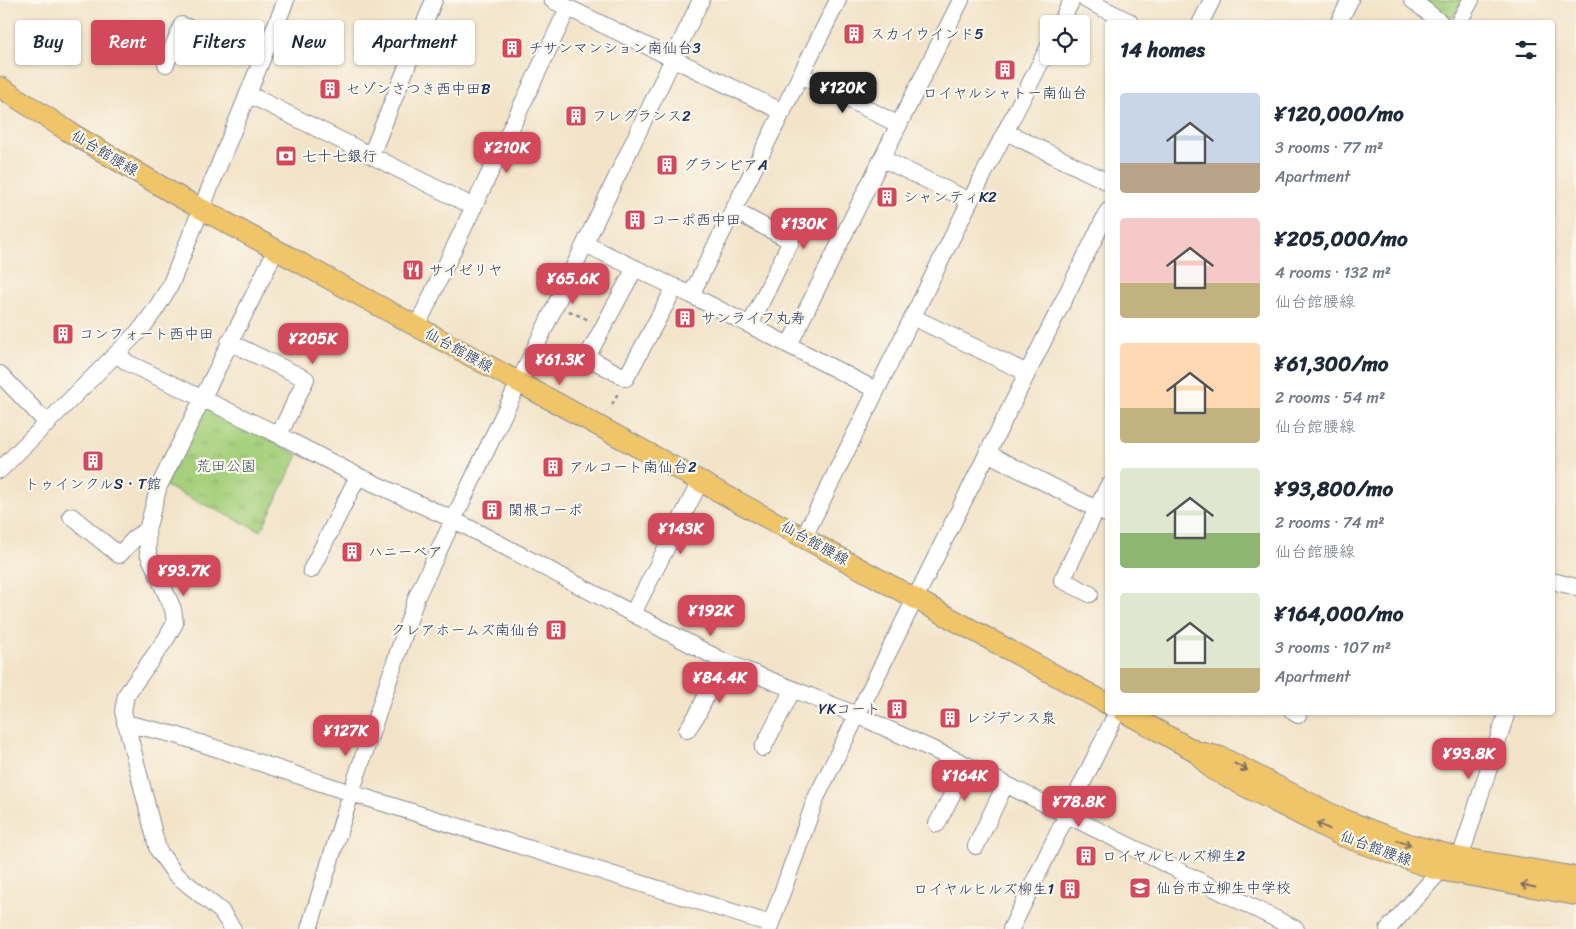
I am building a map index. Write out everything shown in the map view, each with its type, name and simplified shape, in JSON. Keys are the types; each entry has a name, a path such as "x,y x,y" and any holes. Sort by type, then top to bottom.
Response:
{"main road":[{"name":"仙台館腰線","path":"0,87 71,133 202,210 1105,702"},
{"name":"仙台館腰線","path":"1129,715 1195,751 1221,757 1333,815 1412,846 1460,858 1576,877"},
{"name":"仙台館腰線","path":"1195,751 1213,770 1342,836 1441,870 1576,895"}],"street":[{"path":"264,54 286,0"},
{"path":"370,155 434,0"},
{"path":"552,0 782,112"},
{"path":"309,929 351,793 417,596 701,0"},
{"path":"691,295 838,0"},
{"path":"789,345 961,0"},
{"path":"1064,15 1072,0"},
{"path":"1086,0 1126,20"},
{"path":"1201,20 1212,0"},
{"path":"1340,20 1350,0"},
{"path":"1412,0 1437,20"},
{"path":"1460,20 1471,0"},
{"path":"417,326 568,8"},
{"path":"166,64 175,42"},
{"path":"804,537 1040,64"},
{"path":"0,470 117,354 156,310 170,286 260,65"},
{"path":"801,75 899,126"},
{"path":"248,94 474,207"},
{"path":"1006,132 1105,181"},
{"path":"883,159 970,201"},
{"path":"733,210 791,241 750,325"},
{"path":"125,723 176,735 351,793 770,926 816,798 1105,217"},
{"path":"585,244 691,295 876,390"},
{"path":"233,929 220,911 175,874 158,850 122,711 126,694 166,639 174,623 173,609 148,553 147,530 159,486 276,250"},
{"path":"635,268 587,357 626,378 675,287"},
{"path":"913,317 1027,372"},
{"path":"229,342 306,379 279,435"},
{"path":"117,354 128,363 279,435 358,476 454,520 723,662 857,715 966,765 1296,929"},
{"path":"0,374 48,424"},
{"path":"987,453 1102,512"},
{"path":"311,570 358,476"},
{"path":"634,614 700,482"},
{"path":"1090,594 1062,580 1102,512 1105,499"},
{"path":"71,516 119,555 137,536 147,530"},
{"path":"1555,582 1576,587"},
{"path":"688,730 697,716 723,662"},
{"path":"763,748 793,689"},
{"path":"1011,929 1068,816 1116,715"},
{"path":"1460,858 1506,715"},
{"path":"936,824 966,765"},
{"path":"976,846 1005,785"},
{"path":"1388,929 1441,870"}],"path":[{"path":"569,311 604,327"}],"green space":[{"path":"1425,0 1463,0 1454,16 1449,19"},
{"name":"荒田公園","path":"209,407 298,455 261,531 165,486 201,409"}],"place":[{"name":"スカイウインド5","path":"854,34"},
{"name":"チサンマンション南仙台3","path":"512,48"},
{"name":"ロイヤルシャトー南仙台","path":"1005,70"},
{"name":"セゾンさつき西中田B","path":"330,89"},
{"name":"フレグランス2","path":"576,116"},
{"name":"七十七銀行","path":"286,156"},
{"name":"グランビアA","path":"667,165"},
{"name":"シャンティK2","path":"887,197"},
{"name":"コーポ西中田","path":"635,220"},
{"name":"サイゼリヤ","path":"413,270"},
{"name":"サンライフ丸寿","path":"685,318"},
{"name":"コンフォート西中田","path":"63,334"},
{"name":"トゥインクルS・T館","path":"93,461"},
{"name":"アルコート南仙台2","path":"553,467"},
{"name":"関根コーポ","path":"492,510"},
{"name":"ハニーベア","path":"352,552"},
{"name":"クレアホームズ南仙台","path":"556,630"},
{"name":"YKコート","path":"897,709"},
{"name":"レジデンス泉","path":"950,718"},
{"name":"ロイヤルヒルズ柳生2","path":"1086,856"},
{"name":"仙台市立柳生中学校","path":"1140,888"},
{"name":"ロイヤルヒルズ柳生1","path":"1070,889"}]}
